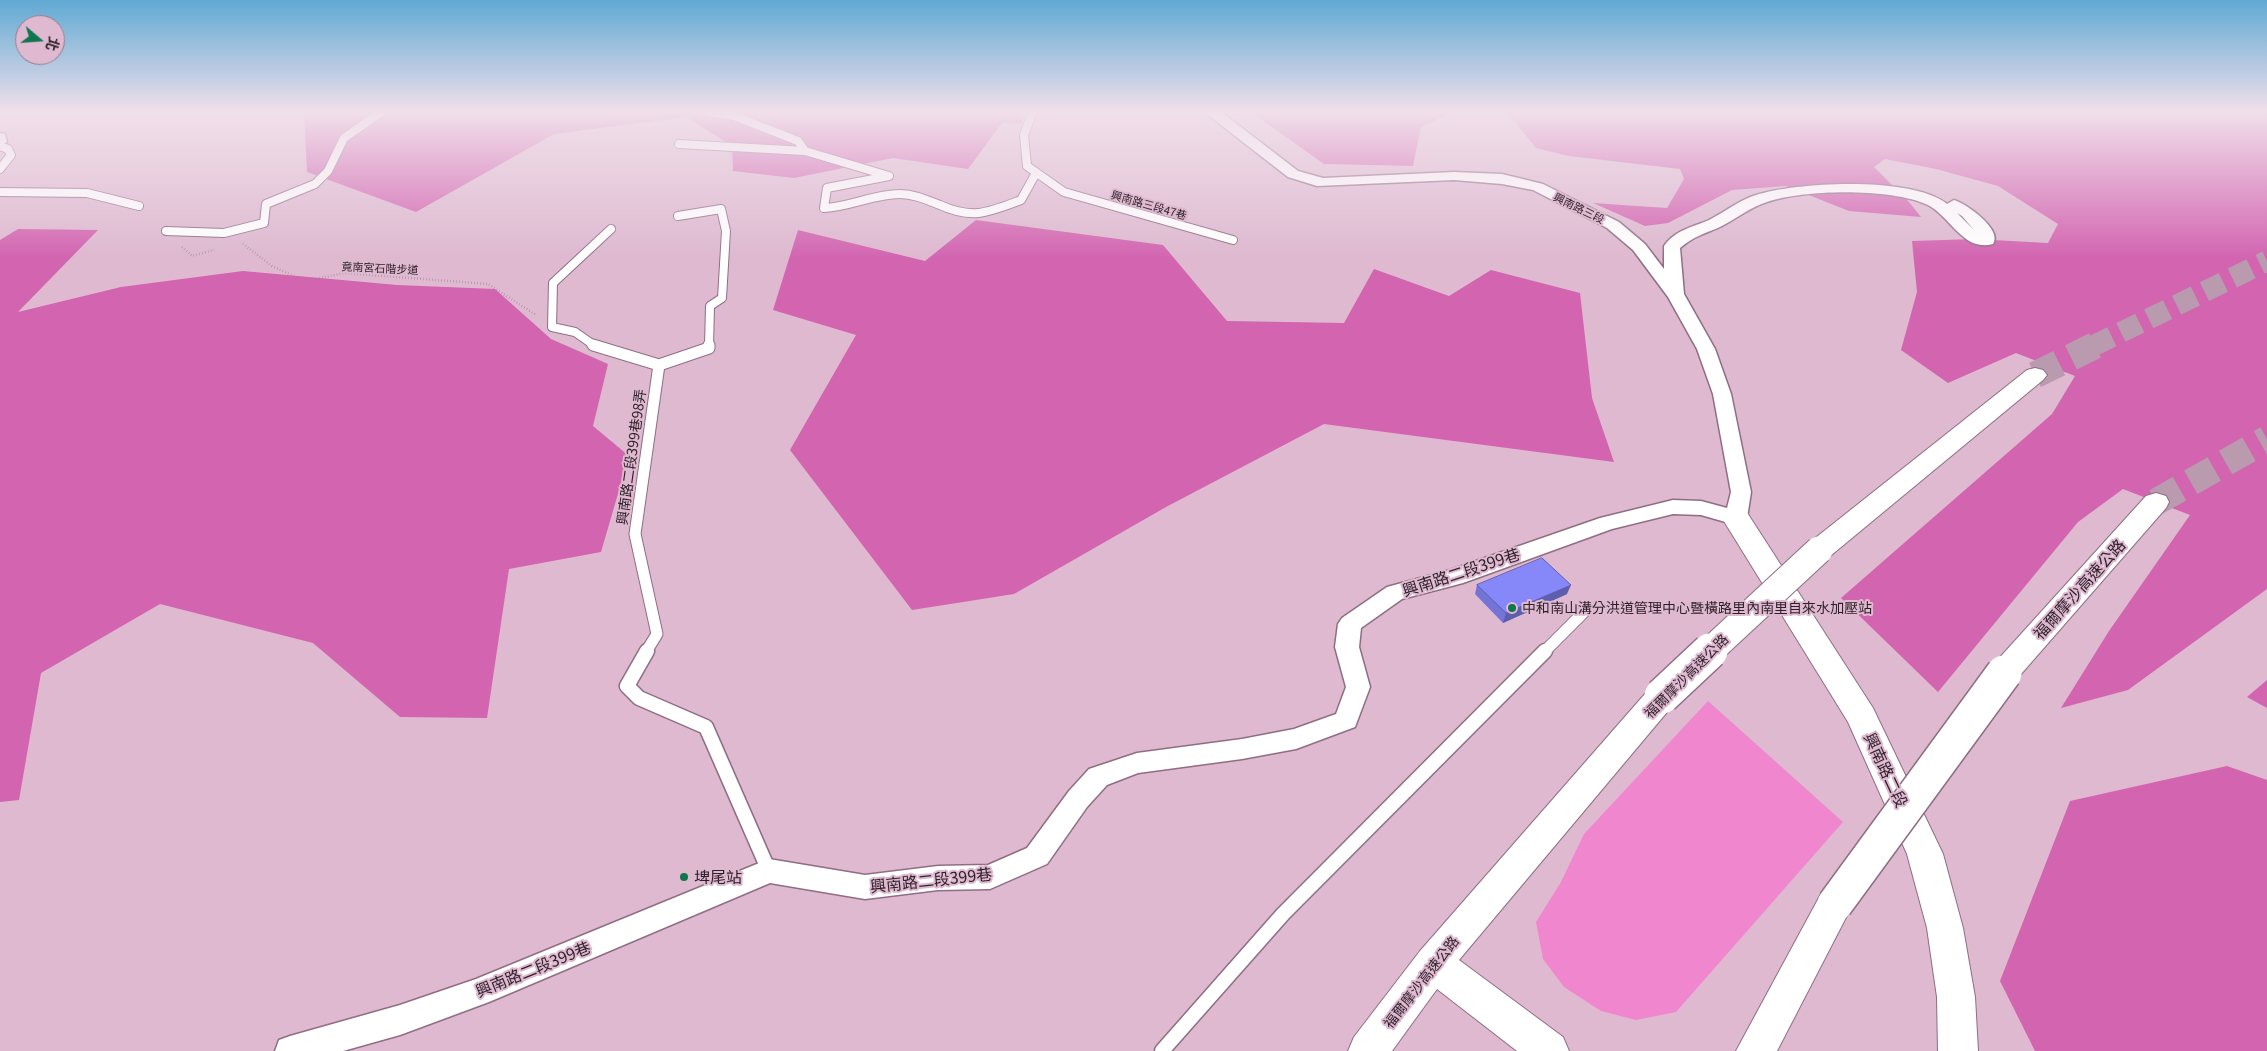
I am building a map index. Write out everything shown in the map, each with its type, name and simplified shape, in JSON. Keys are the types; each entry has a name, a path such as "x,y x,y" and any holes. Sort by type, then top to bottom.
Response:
{"main road":[{"name":"福爾摩沙高速公路","path":"1368,1051 1433,964 1662,696 1819,550 2035,375"},
{"name":"福爾摩沙高速公路","path":"1756,1051 1835,904 2004,673 2156,502"},
{"name":"興南路二段","path":"1736,518 1862,717 1925,854 1945,928 1956,997 1958,1051"},
{"path":"1433,964 1549,1051"}],"street":[{"name":"興南路三段","path":"1275,160 1293,174 1322,183 1454,176 1502,179 1538,187 1613,225 1639,247 1676,296 1706,349 1722,394 1741,492 1736,518"},
{"path":"1676,296 1671,257 1672,246 1687,234 1713,224 1761,198 1797,191 1832,189 1872,190 1909,195 1933,201 1947,209 1974,239 1983,242 1987,241 1987,235 1968,213 1954,205"},
{"name":"興南路二段399巷","path":"290,1051 400,1020 479,992 769,871 865,886 938,878 990,877 1037,856 1078,799 1098,777 1137,763 1242,749 1296,738 1346,720 1358,686 1347,647 1350,624 1395,594 1455,577 1608,523 1673,508 1701,508 1736,518"}],"lane":[{"path":"166,231 224,233 264,223 266,204 315,184 328,171 333,160"},
{"path":"835,160 888,176 827,188 824,208 838,208 874,198 907,194 967,215 992,211 1022,200 1036,172"},
{"name":"興南路三段47巷","path":"1026,160 1027,166 1064,192 1233,240"},
{"path":"0,192 87,194 139,206"},
{"path":"611,230 553,283 552,327 576,332 594,346 659,366 709,348 710,306 722,298 726,231 721,210 678,216"},
{"name":"興南路二段399巷98弄","path":"659,366 635,534 657,634 627,686 638,698 706,727 769,871"},
{"path":"1162,1051 1283,914 1587,609"}],"path":[{"path":"166,231 192,256 216,249"},
{"name":"竟南宮石階步道","path":"240,242 272,266 305,281 345,273 488,284 552,327"}],"shaded area":[{"path":"306,160 508,160 416,212 307,172"},
{"path":"733,160 883,160 794,178 733,171"},
{"path":"907,160 975,160 968,169"},
{"path":"1318,160 1414,160 1413,166 1324,164"},
{"path":"1604,160 1884,160 1874,167 1909,202 1921,217 1849,211 1786,186 1732,190 1668,223 1645,226 1593,203 1667,208 1684,179 1680,169"},
{"path":"1890,160 2267,160 2267,589 2128,690 2061,708 2109,631 2190,515 2123,489 2078,522 1938,692 1841,598 2052,414 2075,376 2016,353 1948,383 1901,350 1917,292 1912,241 1975,239 2048,243 2058,224 1998,186 1936,169"},
{"path":"976,220 1163,245 1227,321 1344,323 1374,269 1449,296 1491,270 1580,293 1592,398 1614,462 1324,424 1166,507 1014,594 912,610 790,450 856,335 773,310 798,230 925,261"},
{"path":"18,229 98,230 18,312 121,287 243,271 397,285 495,289 551,339 608,364 593,426 629,456 601,552 509,569 487,718 400,717 313,643 160,604 41,673 19,800 0,802 0,240"},
{"path":"2267,680 2267,708 2247,697"},
{"path":"1708,701 1843,822 1676,1012 1636,1020 1601,1011 1564,987 1543,959 1536,922 1561,882 1584,834"},
{"path":"2227,766 2267,780 2267,1051 2035,1051 2000,981 2070,801"}],"building":[{"name":"中和南山溝分洪道管理中心暨橫路里內南里自來水加壓站","path":"1542,558 1571,585 1506,613 1477,585"}],"tunnel":[{"path":"2093,346 2267,261"},
{"path":"2035,375 2096,345"},
{"path":"2156,502 2267,439"}],"place":[{"name":"中和南山溝分洪道管理中心暨橫路里內南里自來水加壓站","path":"1512,608"},
{"name":"埤尾站","path":"684,877"}]}
